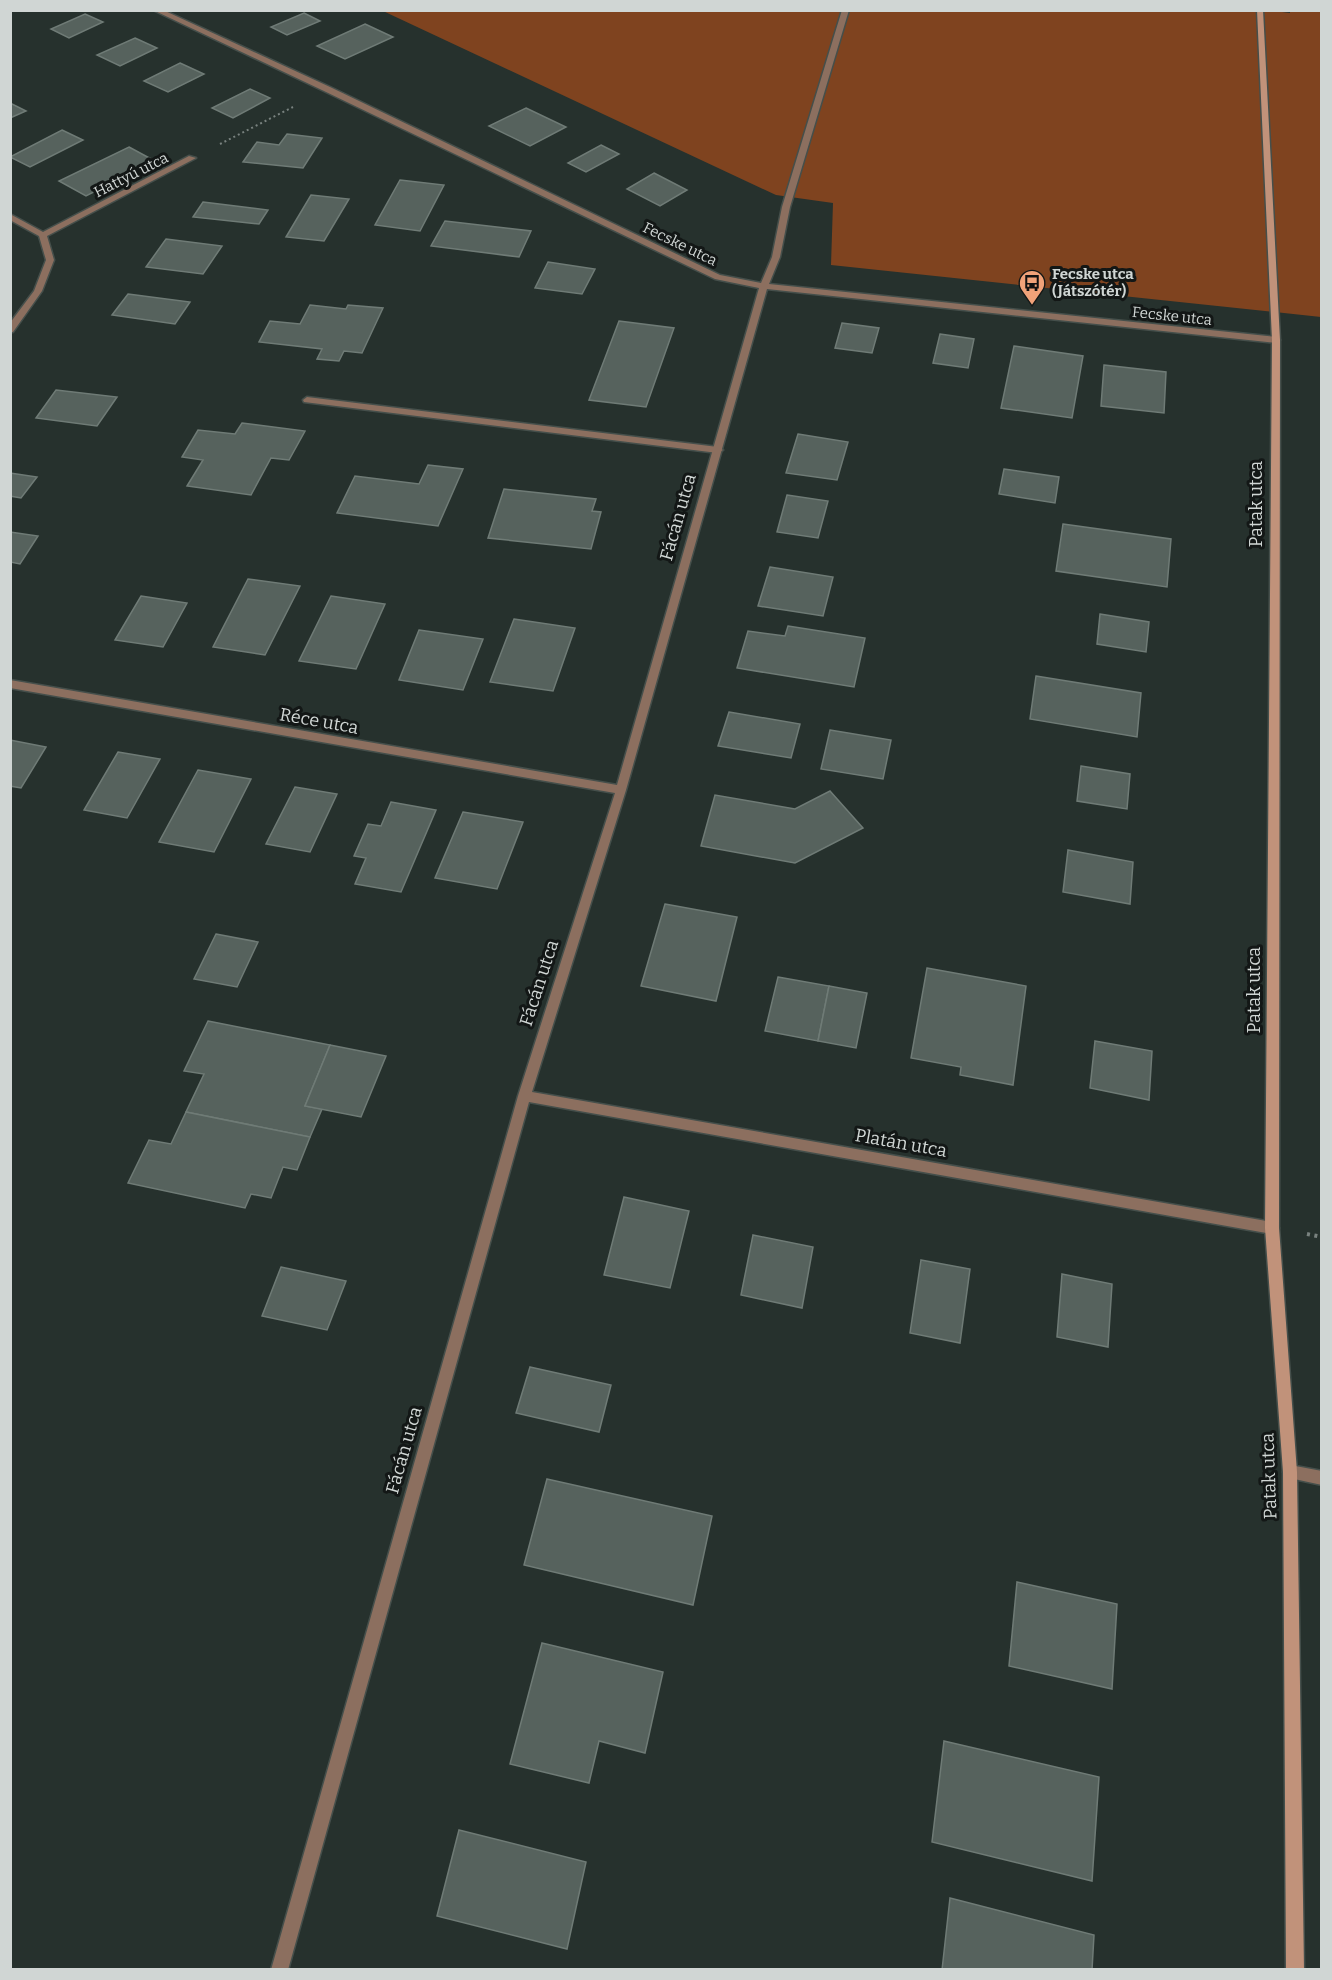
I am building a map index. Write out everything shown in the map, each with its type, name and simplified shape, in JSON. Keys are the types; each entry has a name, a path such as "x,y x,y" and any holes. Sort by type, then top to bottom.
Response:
{"street":[{"name":"Fecske utca","path":"156,10 327,89 718,277 764,286 1276,340"},
{"name":"Fácán utca","path":"279,1970 524,1096 621,790 764,286 776,257 786,207 846,10"},
{"name":"Patak utca","path":"1260,10 1276,340 1272,1228 1290,1472 1294,1970"},
{"name":"Hattyú utca","path":"43,235 192,159"},
{"path":"10,216 43,235 50,260 38,291 10,330"},
{"path":"307,400 718,450"},
{"name":"Réce utca","path":"10,684 621,790"},
{"name":"Platán utca","path":"524,1096 1272,1228"},
{"path":"1290,1472 1322,1478"}],"path":[{"name":"Hattyú utca","path":"192,159 327,89"}],"shaded area":[{"path":"1267,10 1290,13 1290,11 1321,11 1321,317 831,265 833,203 776,195 383,11"}],"building":[{"path":"304,13 320,21 287,35 271,27"},
{"path":"85,14 103,22 69,38 51,29"},
{"path":"365,24 393,37 345,59 317,46"},
{"path":"135,38 157,48 120,66 97,55"},
{"path":"180,63 204,74 168,92 144,81"},
{"path":"250,89 270,98 233,118 212,108"},
{"path":"10,103 26,111 10,118"},
{"path":"526,108 566,127 530,146 489,126"},
{"path":"62,130 83,140 30,167 10,157"},
{"path":"287,134 322,138 303,168 243,162 257,142 279,145"},
{"path":"601,145 619,154 586,172 568,163"},
{"path":"129,147 155,161 86,196 59,181"},
{"path":"654,173 687,190 660,206 627,189"},
{"path":"400,180 444,185 420,231 375,225"},
{"path":"311,195 349,199 324,241 286,237"},
{"path":"203,202 268,210 259,224 193,217"},
{"path":"445,221 531,231 519,257 431,246"},
{"path":"166,239 222,246 203,274 146,267"},
{"path":"548,262 595,269 582,294 535,288"},
{"path":"128,294 190,302 175,324 112,315"},
{"path":"310,305 346,309 348,305 383,308 362,353 344,351 339,361 317,359 322,349 259,342 270,321 300,324"},
{"path":"619,321 674,328 646,407 589,400"},
{"path":"842,323 879,328 872,353 835,348"},
{"path":"940,334 974,339 968,368 933,363"},
{"path":"1014,346 1083,356 1072,418 1001,408"},
{"path":"1104,365 1166,372 1164,413 1101,406"},
{"path":"56,390 117,397 97,426 36,418"},
{"path":"242,423 305,431 289,460 271,458 251,495 187,486 203,460 182,457 198,430 235,434"},
{"path":"798,434 848,442 837,480 786,473"},
{"path":"428,465 463,469 438,526 337,513 355,476 419,484"},
{"path":"1004,469 1059,477 1055,503 999,494"},
{"path":"10,473 37,477 21,498 10,496"},
{"path":"504,489 596,499 592,511 601,512 591,549 488,538"},
{"path":"787,495 828,501 818,538 777,532"},
{"path":"1063,524 1171,539 1167,587 1056,571"},
{"path":"10,532 38,536 20,564 10,562"},
{"path":"770,567 833,577 823,616 758,606"},
{"path":"248,579 300,586 265,655 213,647"},
{"path":"141,596 187,603 163,647 115,640"},
{"path":"331,596 385,604 356,669 299,661"},
{"path":"1100,614 1149,622 1146,652 1097,644"},
{"path":"514,619 575,628 553,691 490,682"},
{"path":"788,626 865,638 854,687 737,668 748,631 785,636"},
{"path":"419,630 483,639 463,690 399,680"},
{"path":"1036,676 1141,693 1137,737 1030,719"},
{"path":"729,712 800,724 791,758 718,746"},
{"path":"830,730 891,740 883,779 821,769"},
{"path":"10,740 46,747 21,788 10,786"},
{"path":"118,752 160,759 127,818 84,810"},
{"path":"1081,766 1130,774 1127,809 1077,801"},
{"path":"198,770 251,779 214,852 159,842"},
{"path":"295,787 337,794 310,852 266,844"},
{"path":"830,791 863,828 795,863 701,846 715,795 795,809"},
{"path":"391,802 436,810 401,892 355,884 366,858 354,856 368,824 381,826"},
{"path":"463,812 523,822 497,889 435,878"},
{"path":"1068,850 1133,862 1130,904 1063,892"},
{"path":"665,904 737,917 716,1001 641,986"},
{"path":"216,934 258,942 237,987 194,979"},
{"path":"927,968 1026,986 1013,1085 960,1075 961,1067 911,1058"},
{"path":"778,977 829,986 818,1041 765,1031"},
{"path":"829,986 867,993 856,1048 818,1041"},
{"path":"208,1021 330,1045 305,1106 322,1109 310,1137 186,1112 204,1074 184,1071"},
{"path":"1095,1041 1152,1051 1149,1100 1090,1088"},
{"path":"330,1045 386,1056 361,1117 305,1106"},
{"path":"186,1112 310,1137 297,1170 283,1167 271,1198 251,1194 245,1208 128,1183 149,1140 171,1144"},
{"path":"624,1197 689,1211 670,1288 604,1275"},
{"path":"753,1235 813,1247 802,1308 741,1295"},
{"path":"921,1260 970,1269 960,1343 910,1333"},
{"path":"281,1267 346,1281 327,1330 262,1316"},
{"path":"1062,1274 1112,1284 1108,1347 1057,1337"},
{"path":"530,1367 611,1385 599,1432 516,1413"},
{"path":"547,1479 712,1516 693,1605 524,1565"},
{"path":"1017,1582 1117,1604 1112,1689 1009,1666"},
{"path":"542,1643 663,1672 645,1753 599,1741 589,1783 510,1764"},
{"path":"944,1741 1099,1777 1092,1881 932,1842"},
{"path":"459,1830 586,1862 567,1949 437,1916"},
{"path":"950,1898 1094,1935 1092,1970 942,1970"}],"place":[{"name":"Fecske utca (Játszótér)","path":"1032,306"}]}
